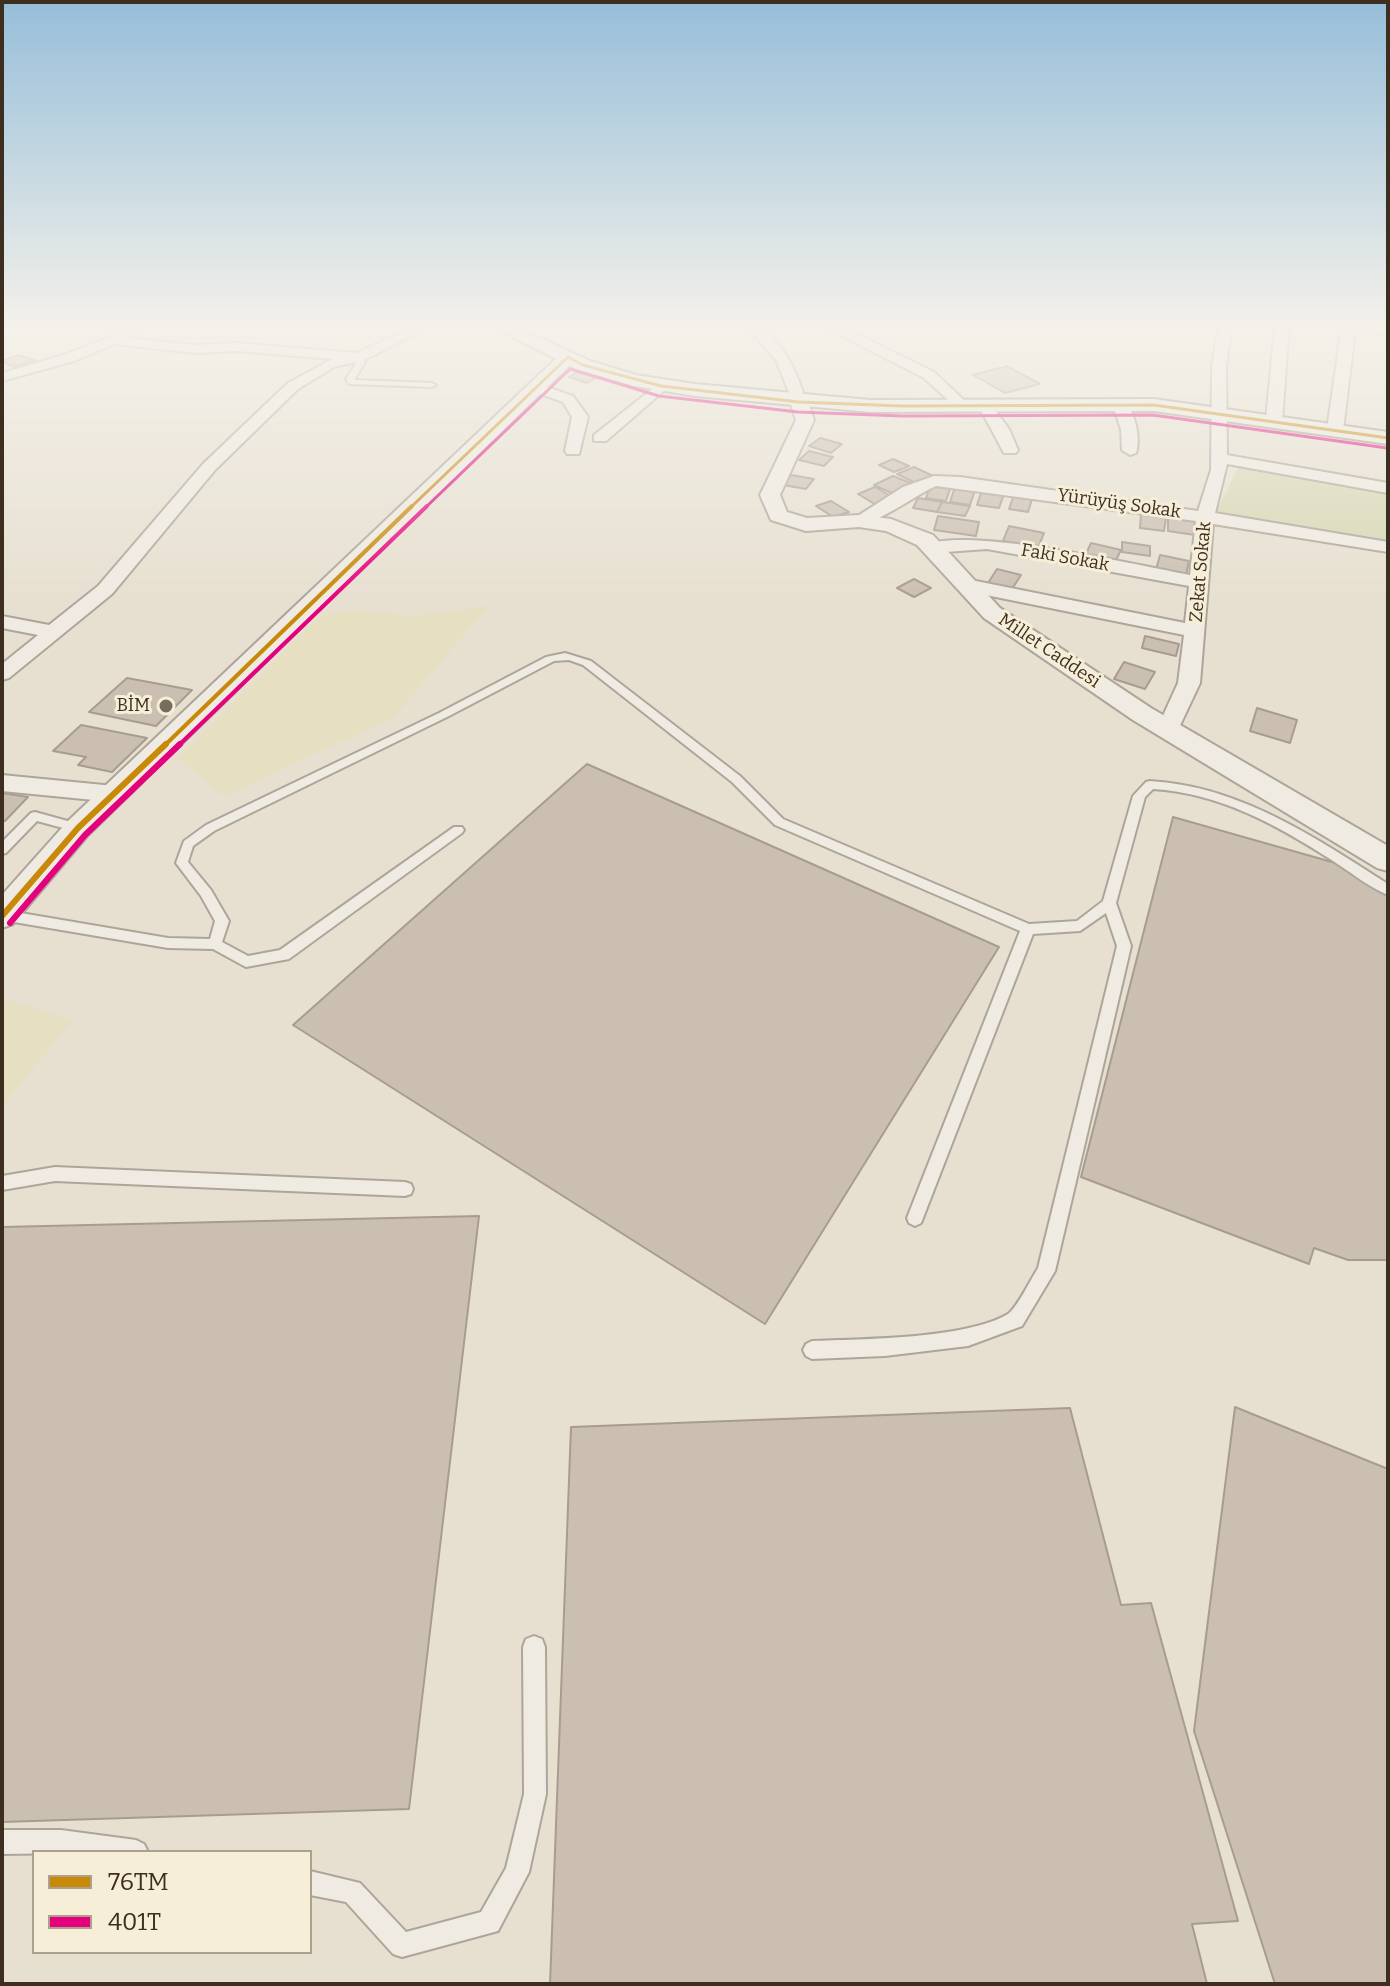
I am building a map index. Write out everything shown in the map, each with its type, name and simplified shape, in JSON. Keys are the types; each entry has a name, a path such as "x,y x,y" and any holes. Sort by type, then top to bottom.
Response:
{"main road":[{"path":"1265,419 1388,438"}],"street":[{"path":"2,674 105,590 209,467 259,419"},
{"path":"2,916 78,828 502,419"},
{"path":"573,451 580,419"},
{"path":"600,438 623,419"},
{"name":"Millet Caddesi","path":"805,419 770,495 778,516 806,525 859,521 891,525 925,540 992,613 1168,729 1388,860"},
{"path":"994,419 1010,450"},
{"path":"1125,419 1130,450"},
{"name":"Zekat Sokak","path":"1168,729 1189,683 1205,517 1219,470 1219,419"},
{"path":"1335,430 1336,419"},
{"path":"1219,458 1388,488"},
{"name":"Yürüyüş Sokak","path":"859,521 909,491 934,481 960,482 1388,547"},
{"name":"Faki Sokak","path":"932,548 987,544 1197,582"},
{"path":"966,585 1196,631"},
{"path":"2,622 53,632"},
{"path":"2,783 114,794"}],"lane":[{"path":"215,944 222,921 206,893 182,863 188,844 210,828 443,715 550,659 564,655 575,656 599,672 736,779 779,822 1028,929 1080,926 1109,903"},
{"path":"812,1350 885,1347 968,1337 1016,1320 1046,1271 1124,946 1109,903 1139,796 1150,785 1175,784 1210,793 1299,834 1388,890"},
{"path":"2,850 35,816 78,828"},
{"path":"2,916 168,943 215,944 246,962 284,955 458,830"},
{"path":"915,1218 1028,929"},
{"path":"2,1183 55,1174 405,1189"},
{"path":"312,1883 352,1891 402,1945 489,1922 517,1872 535,1794 534,1647"},
{"path":"2,1842 61,1842 121,1850"}],"shaded area":[{"path":"489,606 394,717 224,797 177,758 320,616 353,610 413,616"},
{"path":"2,998 73,1020 2,1106"}],"green space":[{"path":"1240,464 1388,490 1388,545 1215,514"}],"building":[{"path":"820,438 842,444 831,453 809,446"},
{"path":"809,451 833,457 824,466 799,460"},
{"path":"893,459 909,466 894,472 879,465"},
{"path":"914,467 933,476 916,483 897,474"},
{"path":"791,475 814,479 806,489 783,485"},
{"path":"893,476 913,484 894,494 874,485"},
{"path":"875,487 894,498 876,505 858,494"},
{"path":"955,487 975,490 970,505 950,502"},
{"path":"929,489 950,489 946,501 926,498"},
{"path":"982,490 1004,494 999,508 977,505"},
{"path":"1014,495 1032,499 1028,512 1009,509"},
{"path":"918,498 942,502 937,512 913,508"},
{"path":"831,501 849,512 833,517 816,506"},
{"path":"942,502 970,506 965,516 937,512"},
{"path":"1141,514 1166,518 1164,531 1140,528"},
{"path":"938,516 979,522 976,536 934,530"},
{"path":"1168,518 1196,522 1195,535 1168,531"},
{"path":"1009,526 1044,533 1038,548 1003,541"},
{"path":"1122,542 1150,546 1150,556 1122,552"},
{"path":"1091,543 1121,550 1115,562 1085,556"},
{"path":"1160,555 1189,561 1186,575 1156,570"},
{"path":"997,569 1021,575 1012,589 988,583"},
{"path":"914,579 931,588 914,597 897,588"},
{"path":"1145,636 1179,644 1176,656 1142,648"},
{"path":"1124,662 1155,672 1145,689 1114,679"},
{"path":"127,678 192,690 156,726 89,712"},
{"path":"1257,708 1297,720 1290,743 1250,731"},
{"path":"81,725 147,738 112,772 78,765 86,757 53,751"},
{"path":"587,764 999,947 765,1324 293,1025"},
{"path":"2,793 28,797 5,821 2,821"},
{"path":"1173,817 1339,864 1388,893 1388,1260 1348,1260 1314,1248 1309,1264 1081,1177"},
{"path":"479,1216 409,1809 2,1822 2,1227"},
{"path":"1235,1407 1388,1469 1388,1984 1275,1984 1194,1731"},
{"path":"1070,1408 1121,1605 1151,1603 1238,1921 1192,1924 1207,1984 550,1984 571,1427"}],"transit line":[{"name":"76TM","path":"2,916 78,828 504,419"},
{"name":"401T","path":"10,923 85,835 518,419"},
{"name":"401T","path":"1179,419 1387,448"},
{"name":"76TM","path":"1251,419 1388,438"}],"place":[{"name":"BİM","path":"166,706"}]}
